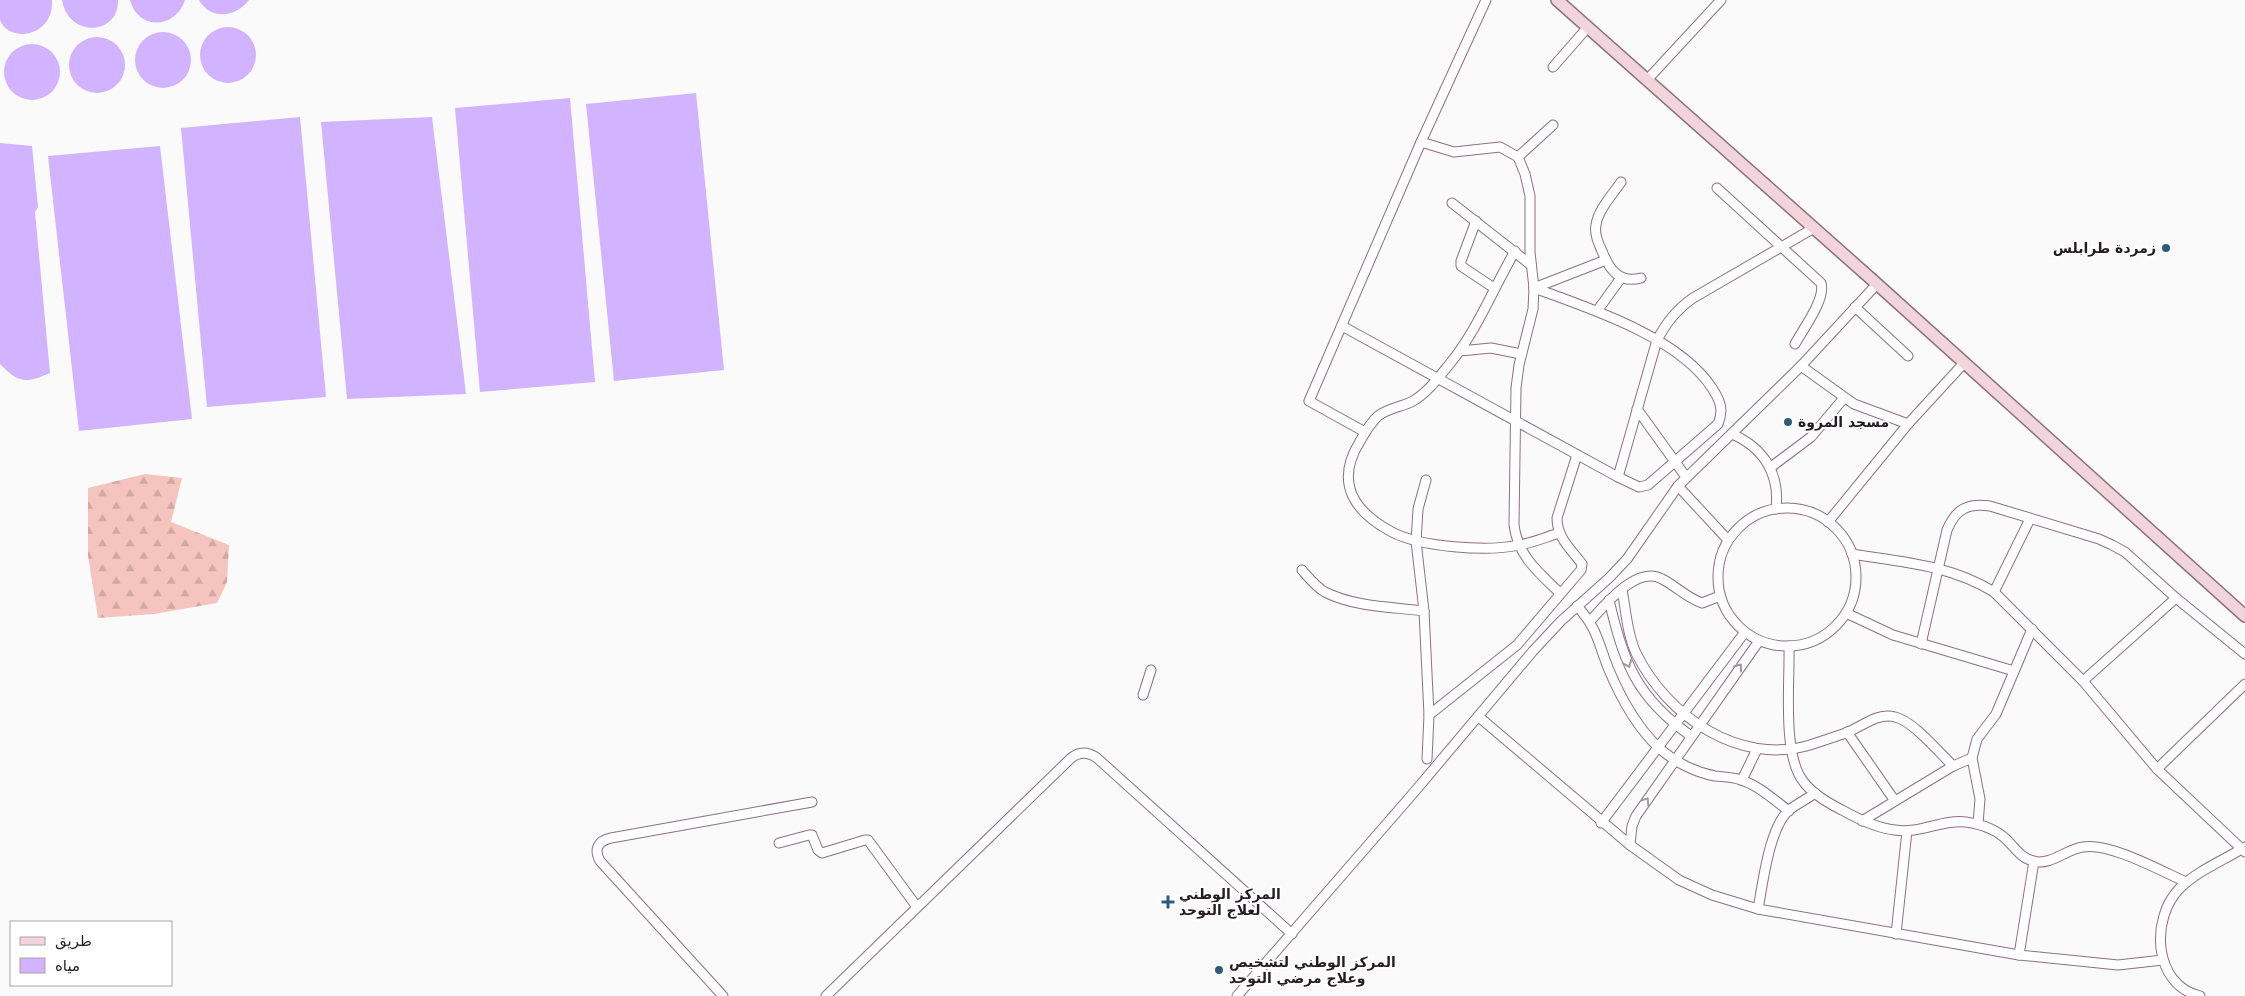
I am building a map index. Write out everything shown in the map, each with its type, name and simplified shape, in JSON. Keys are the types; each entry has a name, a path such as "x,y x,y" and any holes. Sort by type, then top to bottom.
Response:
{"main road":[{"path":"1557,0 1877,284 2245,616"}],"street":[{"path":"1647,80 1721,0"},
{"path":"1365,432 1309,401 1421,142 1486,2"},
{"path":"1553,67 1587,28"},
{"path":"1518,157 1554,125"},
{"path":"1421,142 1454,152 1500,148 1518,157 1525,174 1530,196 1531,265 1534,288 1531,324 1522,354 1516,388 1514,421 1514,525 1518,546 1532,567 1560,593"},
{"path":"1621,182 1599,216 1596,225 1596,237 1612,271 1622,278 1631,280 1641,278"},
{"path":"1717,188 1817,278 1822,288 1821,298 1795,344"},
{"path":"1452,203 1531,265"},
{"path":"1476,221 1461,261 1461,266 1494,288"},
{"path":"1618,477 1657,340 1668,320 1679,308 1693,298 1814,228"},
{"path":"1515,251 1460,351 1438,378 1414,400 1379,415 1365,432 1353,453 1348,468 1347,482 1353,497 1365,514 1384,528 1416,541 1467,546 1518,546 1559,533"},
{"path":"1534,288 1606,260"},
{"path":"1597,311 1622,278"},
{"path":"1237,996 1479,717 1533,651 1627,559 1686,477 1801,366 1877,284"},
{"path":"1342,326 1634,485 1644,487 1676,462 1718,424 1722,410 1721,404 1698,369 1657,340 1597,311 1534,288"},
{"path":"1855,307 1908,356"},
{"path":"1460,351 1491,348 1522,354"},
{"path":"1828,522 1908,424 1964,363"},
{"path":"1801,366 1844,398 1865,409 1908,424"},
{"path":"1770,467 1811,436 1844,398"},
{"path":"1637,409 1686,477"},
{"path":"1732,434 1755,446 1770,467 1777,487 1776,509"},
{"path":"1429,715 1517,645 1579,573 1582,564 1559,533 1557,518 1577,455"},
{"path":"1426,480 1418,509 1416,541 1424,611 1429,715 1428,760"},
{"path":"1678,486 1728,540"},
{"path":"1921,644 1947,530 1952,517 1963,508 1976,504 1990,506 2099,539 2112,545 2124,552 2176,598 2245,654"},
{"path":"1776,509 1804,510 1828,522 1846,542 1856,569 1856,584 1846,613 1828,633 1810,642 1789,646 1769,644 1744,632 1729,616 1720,596 1717,573 1722,550 1737,528 1749,519 1776,509"},
{"path":"1994,592 2030,519"},
{"path":"1852,554 1939,568 1965,576 1994,592 2083,681 2157,769 2244,849 2186,882 2173,896 2164,914 2161,932 2163,960 2175,981 2188,991 2200,996"},
{"path":"1302,570 1314,584 1324,591 1343,599 1424,611"},
{"path":"1590,621 1609,600 1645,575 1661,577 1699,602 1706,603 1720,596"},
{"path":"1622,590 1632,641 1636,652 1654,681 1683,712 1698,724 1727,741 1757,749 1790,750 1847,732 1884,716 1895,716 1912,726 1953,766"},
{"path":"2083,681 2176,598"},
{"path":"1609,600 1620,645 1629,669 1648,698 1674,724 1691,736"},
{"path":"1577,606 1590,621 1609,670 1627,705 1658,747 1674,759 1704,773 1742,780 1789,811"},
{"path":"1846,613 1876,628 1921,644 2014,671"},
{"path":"1978,824 1980,798 1972,758 1977,739 1996,714 2032,630"},
{"path":"1601,823 1744,632"},
{"path":"1630,845 1632,826 1636,816 1698,724 1759,640"},
{"path":"1620,645 1632,641"},
{"path":"1789,646 1790,750 1802,781 1830,804 1862,821 1877,826 1907,831 1926,829 1950,823 1978,824 1994,830 2024,857 2034,861 2046,861 2084,846 2113,850 2186,882"},
{"path":"1144,695 1151,670"},
{"path":"2157,769 2245,684"},
{"path":"1479,717 1601,823 1668,872 1696,889 1758,909 2019,955 2118,965 2163,960"},
{"path":"1847,732 1895,801"},
{"path":"1742,780 1757,749"},
{"path":"826,996 1070,760 1080,753 1086,753 1096,758 1292,934"},
{"path":"1862,821 1953,766 1972,758"},
{"path":"1758,909 1772,842 1782,818 1815,793"},
{"path":"723,996 600,862 596,854 597,846 602,840 610,838 812,802"},
{"path":"1896,934 1907,831"},
{"path":"779,843 812,835 818,850 822,853 868,840 917,907"},
{"path":"2019,955 2034,861"}],"green space":[{"path":"145,474 182,478 171,522 229,545 227,582 217,603 154,614 98,618 88,556 88,488"}],"water":[{"path":"0,0 52,0 51,12 46,22 39,29 21,34 12,32 5,28 0,20"},
{"path":"62,0 118,0 116,12 111,21 93,28 73,21 66,12"},
{"path":"130,0 185,0 174,17 166,21 157,22 141,17 134,10"},
{"path":"199,0 249,0 244,6 231,13 217,14 204,7"},
{"path":"223,27 233,27 248,35 254,44 256,55 254,66 248,75 233,83 223,83 212,78 205,71 200,60 200,50 205,39 212,32"},
{"path":"158,32 168,32 183,40 189,49 191,60 189,71 183,80 168,88 158,88 147,83 140,76 135,65 135,55 140,44 147,37"},
{"path":"92,37 102,37 117,45 123,54 125,65 123,76 117,85 102,93 92,93 81,88 74,81 69,70 69,60 74,49 81,42"},
{"path":"27,44 37,44 52,52 58,61 60,72 58,83 52,92 37,100 27,100 16,95 9,88 4,77 4,67 9,56 16,49"},
{"path":"696,93 724,370 614,381 586,104"},
{"path":"570,98 595,382 480,392 455,108"},
{"path":"300,117 326,397 207,407 181,128"},
{"path":"432,117 466,394 347,399 321,122"},
{"path":"0,143 32,146 38,207 35,212 50,373 28,380 12,375 0,364"},
{"path":"160,146 192,419 79,431 48,156"}],"place":[{"name":"زمردة طرابلس","path":"2166,248"},
{"name":"مسجد المروة","path":"1788,422"},
{"name":"المركز الوطني لعلاج التوحد","path":"1168,902"},
{"name":"المركز الوطني لتشخيص وعلاج مرضي التوحد","path":"1219,970"}]}
